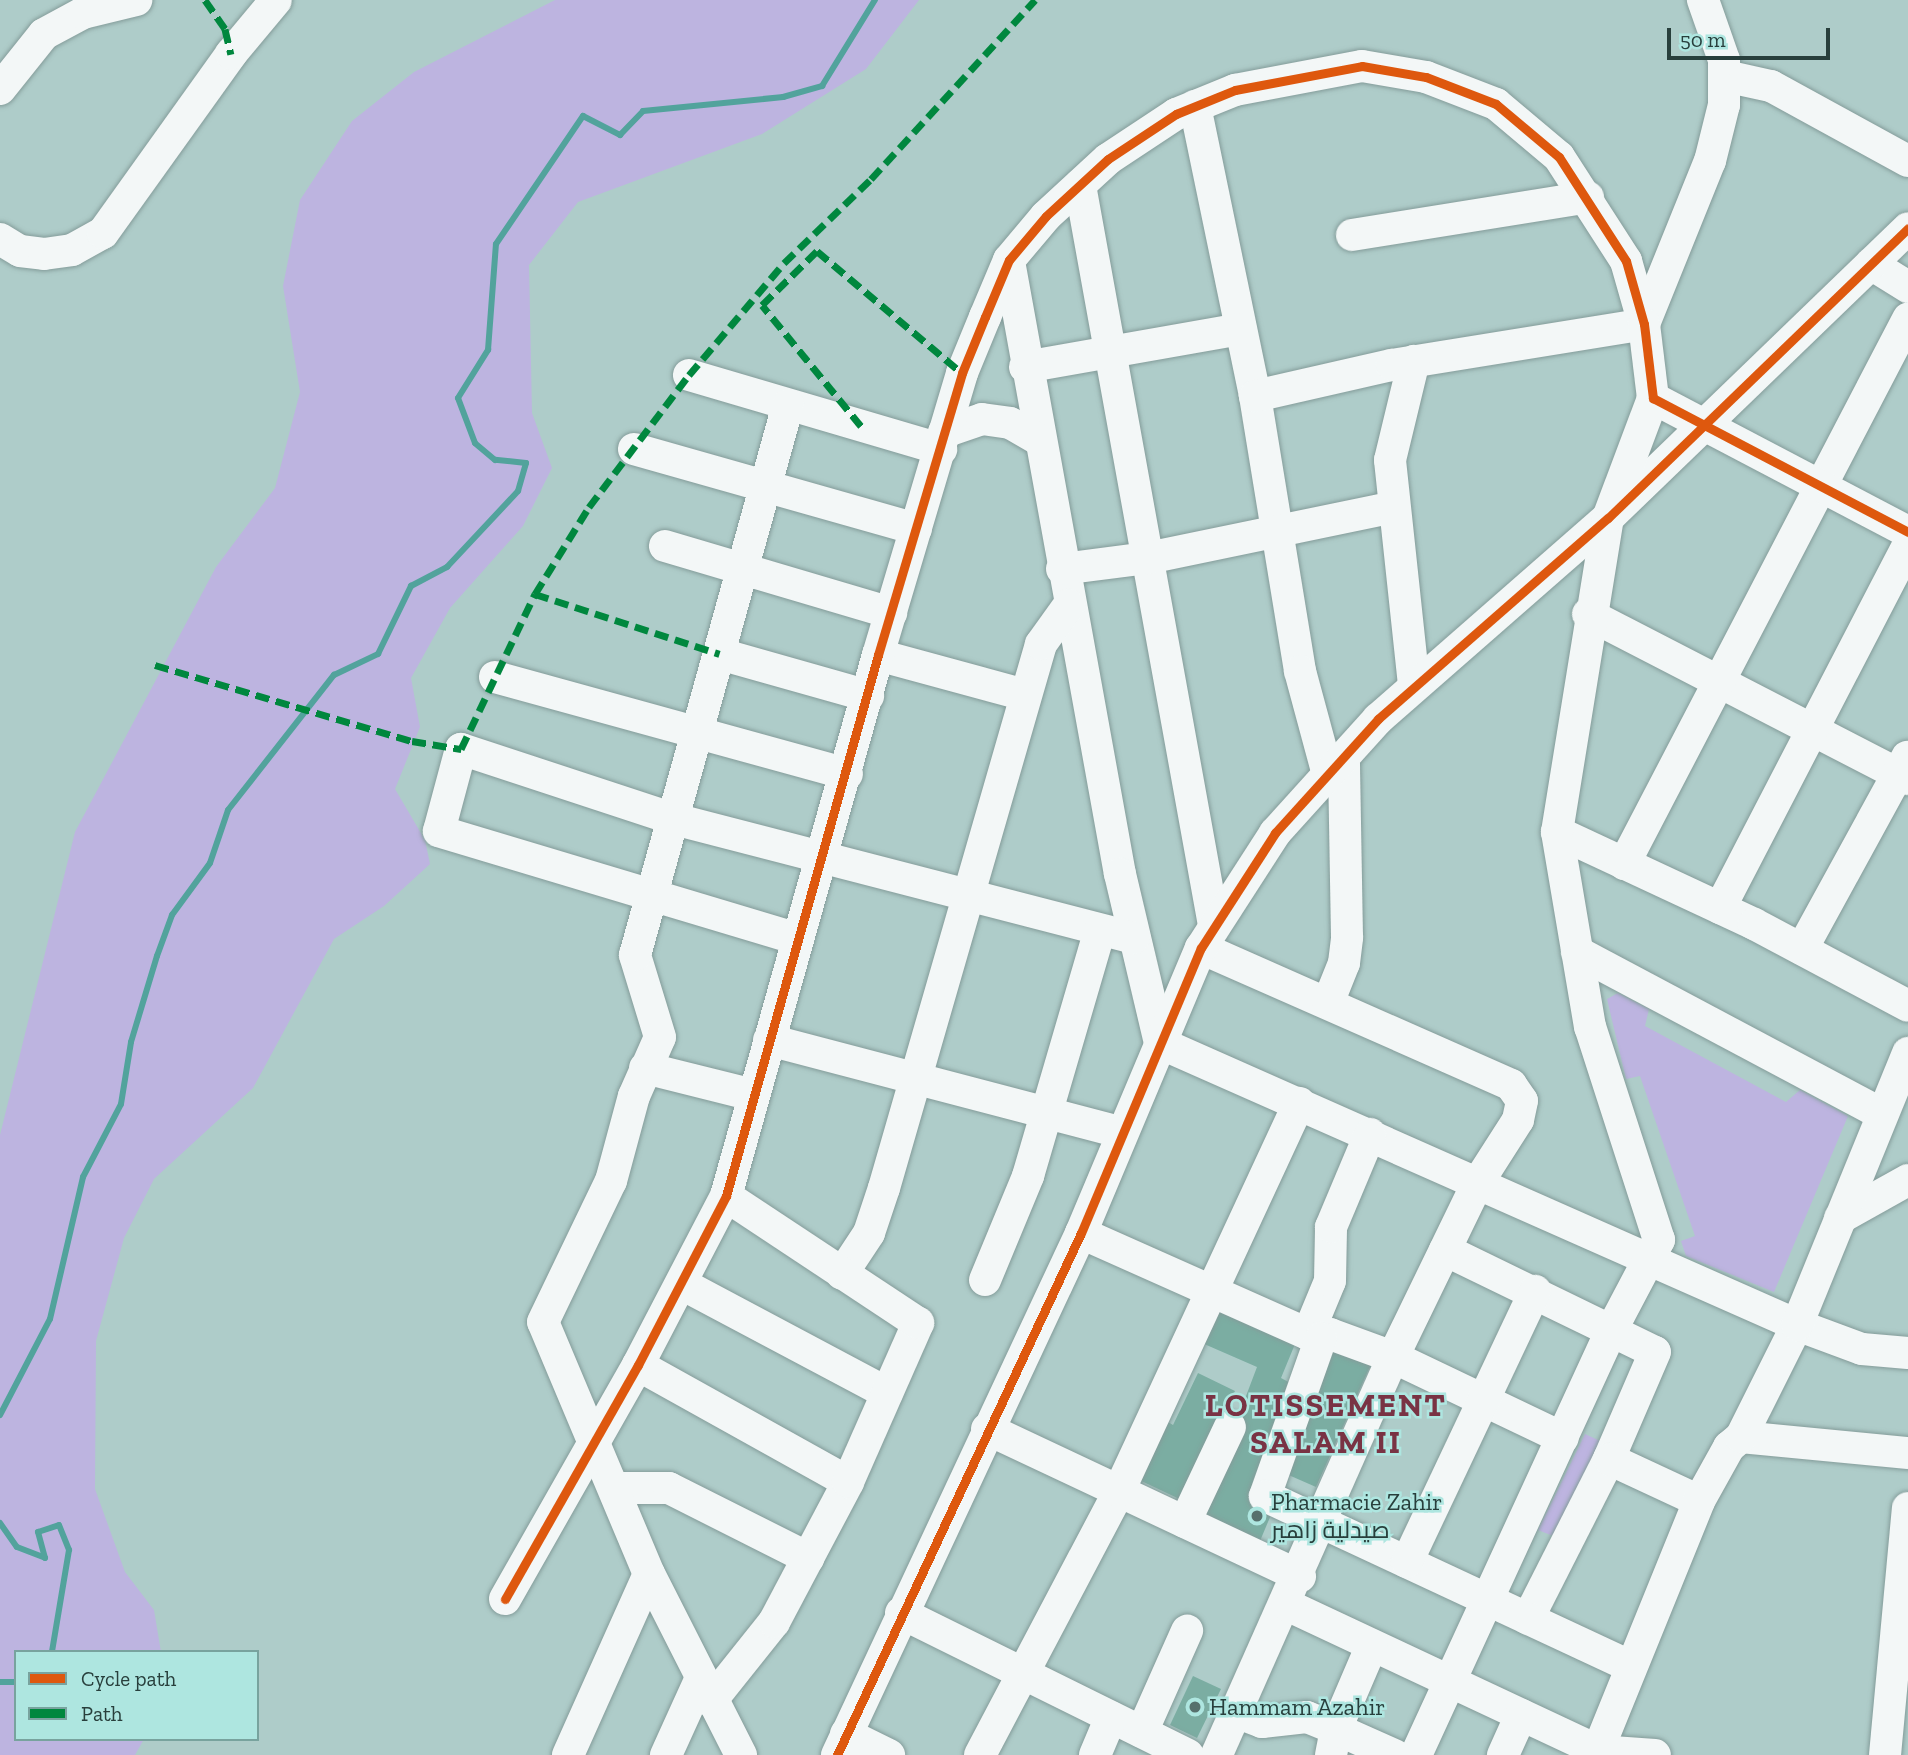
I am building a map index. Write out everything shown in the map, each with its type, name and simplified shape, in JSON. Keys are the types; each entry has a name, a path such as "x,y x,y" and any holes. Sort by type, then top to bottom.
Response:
{"street":[{"path":"0,89 44,34 83,13 136,0"},
{"path":"0,239 20,251 44,254 72,250 103,233 231,54 276,0"},
{"path":"1644,324 1719,134 1725,76 1703,0"},
{"path":"505,1599 638,1365 726,1196 878,655 942,441 1009,260 1108,159 1195,106 1281,79 1363,66 1426,77 1506,111 1559,157 1588,197 1626,261 1644,324 1653,398 1608,518 1588,614 1557,832 1577,953 1609,1098 1659,1240 1650,1262 1612,1329 1563,1438 1485,1598 1416,1755"},
{"path":"1725,76 1770,86 1908,161"},
{"path":"1195,106 1255,396 1300,671 1335,764 1347,937 1328,1003"},
{"path":"1080,185 1148,558 1207,936"},
{"path":"1352,235 1588,197"},
{"path":"889,1755 842,1744 987,1429 1081,1233 1120,1132 1207,936 1275,833 1335,764 1414,685 1608,518 1908,228"},
{"path":"1009,260 1025,367 1062,569 1134,938 1160,1043"},
{"path":"1871,264 1908,287"},
{"path":"1624,864 1908,319"},
{"path":"1255,396 1414,360 1644,324"},
{"path":"1025,367 1110,354 1241,328"},
{"path":"1414,360 1390,460 1414,685"},
{"path":"689,375 788,405 942,441 982,419 1010,423 1038,439"},
{"path":"1653,398 1908,533"},
{"path":"741,1755 705,1690 649,1574 543,1322 611,1181 660,1025 634,962 769,488 788,405"},
{"path":"634,449 916,529"},
{"path":"1062,569 1148,558 1394,508"},
{"path":"665,546 891,613"},
{"path":"1720,908 1908,546"},
{"path":"842,1274 869,1233 1025,695 1048,627 1069,605"},
{"path":"1588,614 1719,679 1812,730 1905,769 1801,949"},
{"path":"720,654 868,696"},
{"path":"878,655 1025,695"},
{"path":"495,677 846,774"},
{"path":"798,939 651,897 439,831 437,823 461,749 674,819 1134,938"},
{"path":"1557,832 1720,908 1908,1006"},
{"path":"985,1280 1048,1110 1100,930"},
{"path":"1207,936 1328,1003 1520,1091 1518,1121 1477,1184 1393,1357 1300,1576 1217,1755"},
{"path":"1577,953 1882,1114"},
{"path":"769,1040 1048,1110 1120,1132"},
{"path":"1160,1043 1299,1102 1650,1262 1797,1325 1862,1349 1908,1353"},
{"path":"1597,1753 1699,1501 1729,1447 1741,1437 1797,1325 1908,1053"},
{"path":"645,1068 754,1095"},
{"path":"979,1755 1119,1491 1299,1102"},
{"path":"1370,1134 1331,1227 1330,1281 1265,1496 1630,1666"},
{"path":"1840,1218 1908,1180"},
{"path":"666,1755 705,1690 774,1622 848,1482 917,1319 842,1274 726,1196"},
{"path":"1081,1233 1314,1336 1330,1334 1393,1357 1563,1438"},
{"path":"1445,1250 1652,1348 1655,1356 1609,1459 1528,1619"},
{"path":"682,1284 887,1392"},
{"path":"1407,1562 1535,1291"},
{"path":"638,1365 848,1482"},
{"path":"1185,1522 1230,1427"},
{"path":"987,1429 1300,1576"},
{"path":"1741,1437 1908,1453"},
{"path":"1609,1459 1699,1501"},
{"path":"615,1488 669,1488 808,1559"},
{"path":"1885,1755 1903,1646 1908,1508"},
{"path":"568,1755 649,1574"},
{"path":"1287,1605 1597,1753 1655,1755"},
{"path":"901,1613 1188,1755"},
{"path":"1142,1732 1186,1632"},
{"path":"1333,1742 1372,1645"},
{"path":"1236,1712 1262,1721 1307,1717 1333,1742 1394,1755"},
{"path":"1503,1755 1521,1715"},
{"path":"1095,1755 1111,1717"}],"shaded area":[{"path":"555,0 919,0 866,69 762,134 578,202 529,265 532,413 552,468 523,526 450,608 411,678 420,727 395,789 425,840 430,864 384,906 334,939 253,1088 154,1179 124,1238 96,1341 95,1489 125,1572 154,1610 161,1650 14,1650 14,1741 143,1741 135,1755 0,1755 0,1135 75,832 216,567 275,488 300,392 283,286 300,200 352,121 414,72"},
{"path":"1618,993 1649,1009 1645,1026 1786,1102 1800,1090 1848,1116 1774,1292 1686,1256 1681,1241 1695,1236 1640,1076 1626,1079 1607,999"},
{"path":"1585,1434 1611,1446 1568,1542 1538,1530"}],"building":[{"path":"1210,1306 1295,1344 1281,1378 1296,1386 1273,1510 1260,1541 1202,1512 1257,1367 1195,1340"},
{"path":"1330,1344 1372,1362 1316,1487 1284,1473"},
{"path":"1198,1373 1235,1391 1198,1467 1190,1504 1135,1478 1168,1422 1173,1425"},
{"name":"Hammam Azahir","path":"1193,1676 1221,1689 1197,1738 1170,1725"}],"waterway":[{"path":"0,1415 50,1319 83,1177 121,1104 131,1042 172,915 210,863 228,810 334,675 378,654 411,586 447,567 518,491 526,463 495,460 475,443 458,398 488,350 496,244 583,116 620,135 643,111 783,97 822,86 875,0"},
{"path":"0,1523 17,1547 45,1558 38,1532 59,1525 69,1550 52,1650"},
{"path":"0,1682 14,1682"}],"marked path":[{"path":"205,0 225,29 231,54"},
{"path":"155,665 412,741 461,749 535,594 589,507 689,375 784,263 871,179 1035,0"},
{"path":"861,426 762,305 817,251 962,373"},
{"path":"535,594 720,654"}],"cycle path":[{"path":"505,1599 638,1365 726,1196 878,655 962,373 985,317 1009,260 1046,216 1108,159 1176,114 1235,90 1362,66 1426,77 1496,104 1559,157 1626,261 1644,324 1653,398 1908,532"},
{"path":"837,1755 1081,1233 1201,948 1275,833 1378,719 1608,518 1908,228"}],"place":[{"name":"Pharmacie Zahir صيدلية زاهير","path":"1257,1516"},
{"name":"Hammam Azahir","path":"1195,1707"}],"district":[{"name":"LOTISSEMENT SALAM II","path":"1326,1424"}]}
